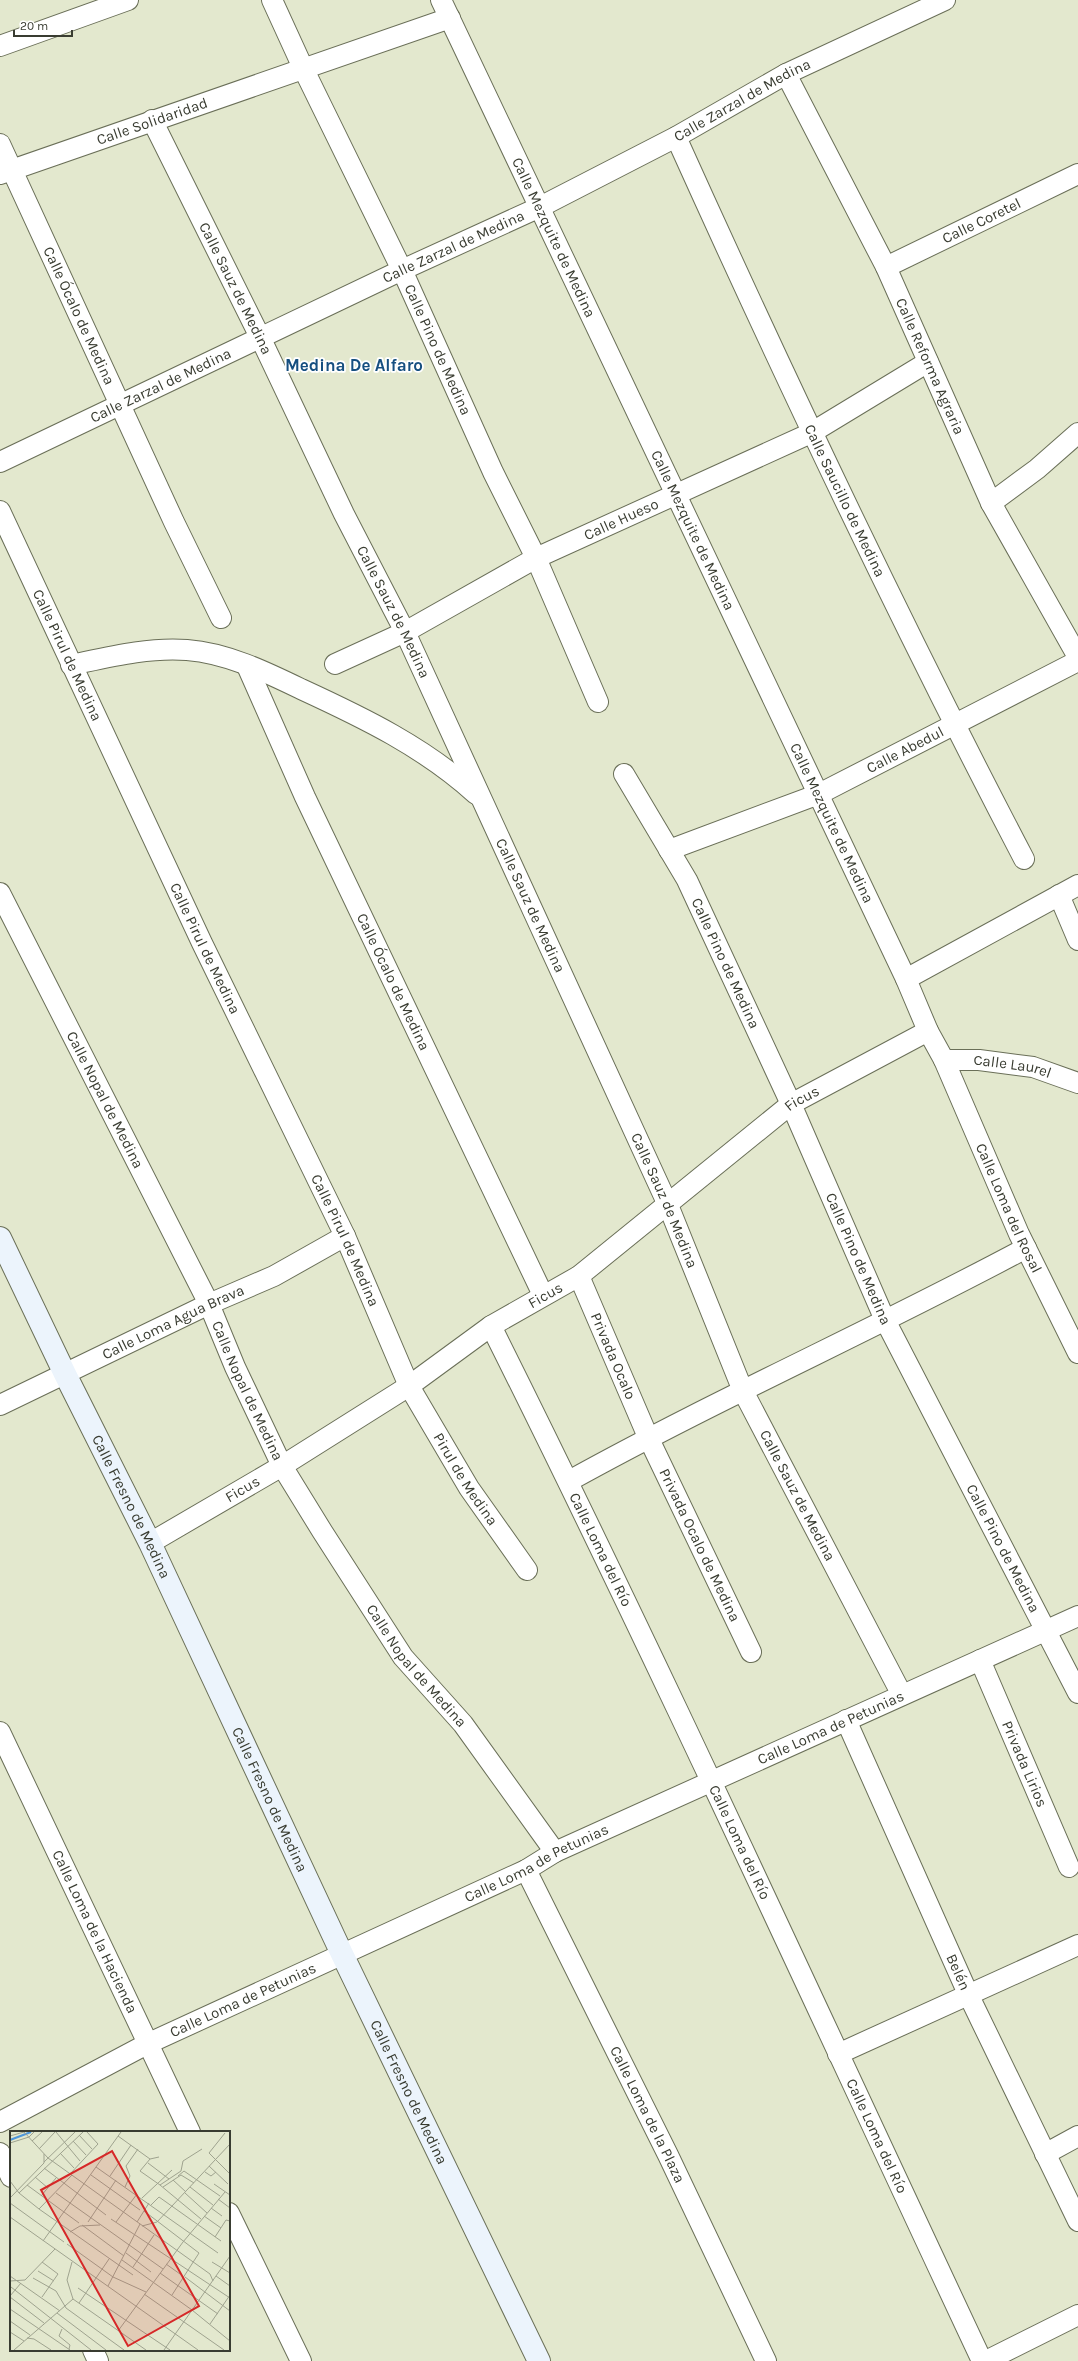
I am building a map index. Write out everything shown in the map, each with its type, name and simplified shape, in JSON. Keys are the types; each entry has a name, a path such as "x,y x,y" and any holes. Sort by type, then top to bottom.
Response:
{"street":[{"path":"0,46 95,6 128,0"},
{"name":"Calle Pino de Medina","path":"272,0 304,70 402,270 493,472 536,558 598,702"},
{"name":"Calle Mezquite de Medina","path":"441,0 540,207 675,496 819,794 906,979 928,1031 944,1060"},
{"name":"Calle Zarzal de Medina","path":"0,462 260,337 540,207 676,138 786,74 945,0"},
{"name":"Calle Solidaridad","path":"6,172 152,120 304,70 450,18"},
{"name":"Calle Reforma Agraria","path":"786,74 886,268 991,503 1078,657"},
{"name":"Calle Sauz de Medina","path":"152,120 260,337 344,514 405,632 668,1206 743,1391 902,1695"},
{"name":"Calle Saucillo de Medina","path":"676,138 811,433 954,725 1024,859"},
{"name":"Calle Ócalo de Medina","path":"0,144 6,172 221,618"},
{"name":"Calle Coretel","path":"886,268 1078,174"},
{"name":"Calle Hueso","path":"335,664 405,632 536,558 811,433 928,362"},
{"path":"991,503 1037,469 1078,433"},
{"name":"Calle Pirul de Medina","path":"0,511 202,943 345,1236 409,1386"},
{"path":"71,665 136,652 166,649 216,655 298,687 392,733 426,754 481,799"},
{"name":"Calle Abedul","path":"669,850 729,829 819,794 1078,661"},
{"name":"Calle Ócalo de Medina","path":"247,666 305,797 543,1295"},
{"name":"Calle Pino de Medina","path":"624,774 687,880 791,1104 885,1320 1078,1693"},
{"path":"906,979 1078,885"},
{"name":"Calle Nopal de Medina","path":"0,894 210,1304 235,1367 282,1466 403,1657 463,1724 555,1852"},
{"path":"1059,895 1078,940"},
{"name":"Ficus","path":"150,1544 282,1466 409,1386 491,1326 578,1276 668,1206 791,1104 928,1031"},
{"name":"Calle Laurel","path":"944,1060 979,1060 1033,1067 1078,1083"},
{"name":"Calle Loma del Rosal","path":"944,1060 1026,1248 1078,1354"},
{"name":"Calle Loma Agua Brava","path":"0,1405 210,1304 274,1276 345,1236"},
{"name":"Calle Fresno de Medina","path":"0,1238 65,1374 150,1544 342,1954 539,2361"},
{"path":"569,1481 648,1437 885,1320 1026,1248"},
{"name":"Privada Ocalo","path":"578,1276 648,1437"},
{"name":"Calle Loma del Río","path":"491,1326 569,1481 711,1780 982,2361"},
{"name":"Pirul de Medina","path":"409,1386 469,1488 527,1570"},
{"name":"Privada Ocalo de Medina","path":"648,1437 752,1652"},
{"name":"Calle Loma de Petunias","path":"0,2122 147,2044 526,1870 555,1852 711,1780 1078,1616"},
{"name":"Privada Lirios","path":"980,1660 1069,1867"},
{"name":"Belén","path":"846,1720 969,1996 1078,2221"},
{"name":"Calle Loma de la Hacienda","path":"0,1732 190,2131"},
{"name":"Calle Loma de la Plaza","path":"526,1870 668,2155 766,2361"},
{"path":"838,2054 1078,1946"},
{"path":"1045,2154 1078,2136"},
{"path":"0,2153 10,2175"},
{"path":"230,2215 301,2361"},
{"path":"986,2361 1078,2316"},
{"path":"93,2351 98,2361"}],"district":[{"name":"Medina De Alfaro","path":"354,365"}]}
